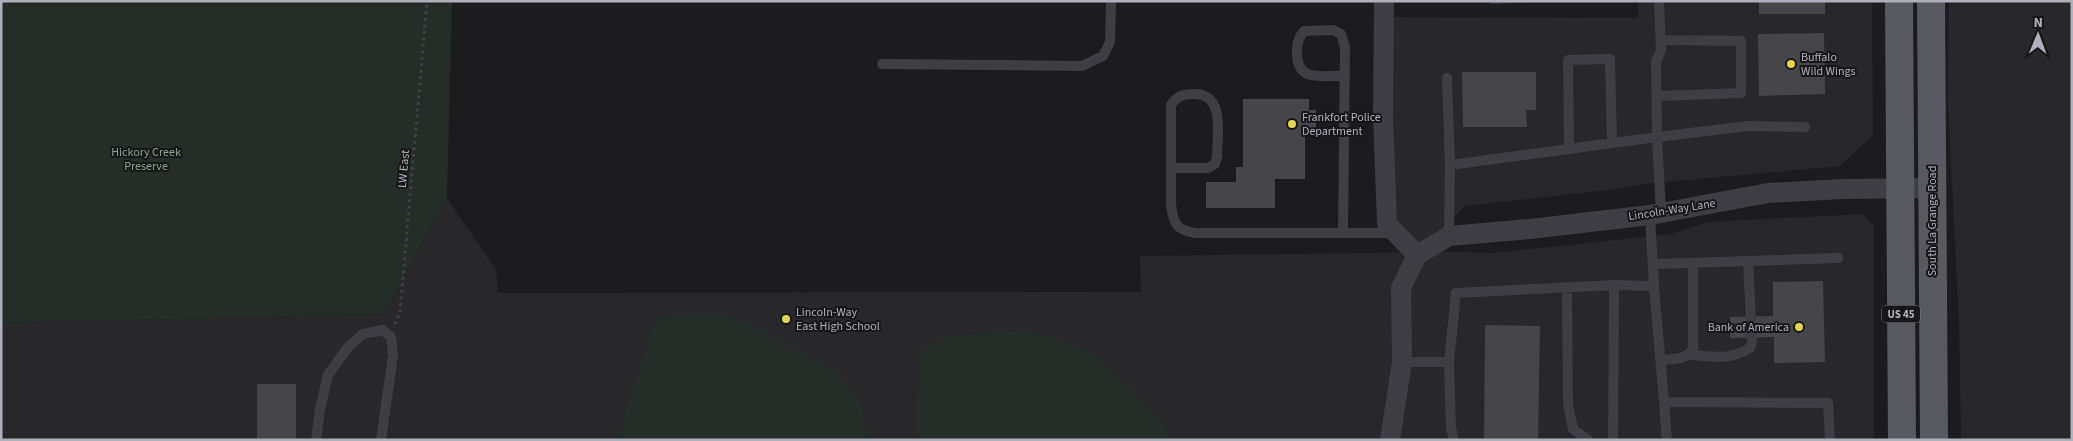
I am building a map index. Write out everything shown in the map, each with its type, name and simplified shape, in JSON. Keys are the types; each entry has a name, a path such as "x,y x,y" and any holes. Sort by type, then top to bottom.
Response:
{"main road":[{"name":"US 45","path":"1899,1 1902,440"},
{"name":"South La Grange Road","path":"1931,1 1934,440"}],"street":[{"path":"1384,1 1383,117 1387,224 1417,255 1401,288 1402,362 1390,440"},
{"name":"Lincoln-Way Lane","path":"1417,255 1449,236 1530,229 1656,214 1768,193 1843,189 1932,188"}],"lane":[{"path":"882,64 1082,66 1103,56 1110,42 1111,1"},
{"path":"1659,1 1661,50 1656,62 1656,214 1653,264 1667,440"},
{"path":"1342,233 1345,76 1345,47 1341,34 1333,30 1304,32 1298,43 1297,64 1300,70 1307,74 1345,76"},
{"path":"1657,96 1741,93 1740,41 1661,40"},
{"path":"1569,149 1568,60 1610,59 1612,143"},
{"path":"1447,78 1450,165 1449,236"},
{"path":"1171,168 1208,168 1215,164 1217,116 1216,105 1210,97 1199,94 1185,94 1175,98 1171,105 1171,168 1172,216 1176,226 1184,231 1395,233"},
{"path":"1450,165 1747,126 1805,126"},
{"path":"1653,264 1838,258"},
{"path":"1661,360 1681,358 1689,355 1729,357 1738,355 1750,348 1752,342 1748,261"},
{"path":"1689,355 1693,349 1694,339 1693,262"},
{"path":"1454,440 1451,428 1450,362 1456,293 1614,285 1654,286"},
{"path":"1613,440 1614,285"},
{"path":"1568,288 1568,404 1573,429 1588,440"},
{"path":"316,440 320,409 328,375 348,347 363,334 383,330 391,337 393,356 381,440"},
{"path":"1402,362 1450,362"},
{"path":"1664,402 1828,403 1830,440"}],"path":[{"name":"LW East","path":"391,337 400,312 427,1"}],"shaded area":[{"path":"1490,1 1567,1 1491,4"},
{"path":"1638,1 1872,1 1873,135 1840,166 1643,184 1609,190 1464,206 1426,251 1493,253 1671,234 1708,222 1863,214 1874,226 1874,440 1,440 1,323 384,314 447,198 496,270 498,293 1141,292 1140,256 1425,252 1393,220 1389,17 1638,18"},
{"path":"1949,1 2072,1 2072,440 1961,440 1959,323 1948,102"}],"green space":[{"name":"Hickory Creek Preserve","path":"1,1 452,1 447,198 384,314 1,323"},
{"path":"709,313 730,317 758,327 837,372 858,396 869,440 617,440 656,318"},
{"path":"1026,331 1061,340 1102,360 1160,418 1171,440 915,440 919,351 950,335"}],"building":[{"path":"1759,1 1825,1 1825,14 1759,14"},
{"name":"Buffalo Wild Wings","path":"1824,33 1825,94 1759,96 1758,34"},
{"path":"1462,72 1536,72 1536,110 1526,110 1527,127 1463,127"},
{"path":"1243,99 1309,99 1309,110 1316,110 1316,128 1305,128 1305,179 1275,179 1275,208 1206,208 1206,182 1236,182 1236,167 1243,167"},
{"name":"Bank of America","path":"1823,281 1825,362 1774,363 1774,337 1730,338 1730,317 1773,316 1773,282"},
{"path":"1485,325 1540,326 1538,440 1484,440"},
{"path":"257,384 296,384 296,440 257,440"}],"place":[{"name":"Buffalo Wild Wings","path":"1791,64"},
{"name":"Frankfort Police Department","path":"1292,124"},
{"name":"Lincoln-Way East High School","path":"786,319"},
{"name":"Bank of America","path":"1799,327"}]}
